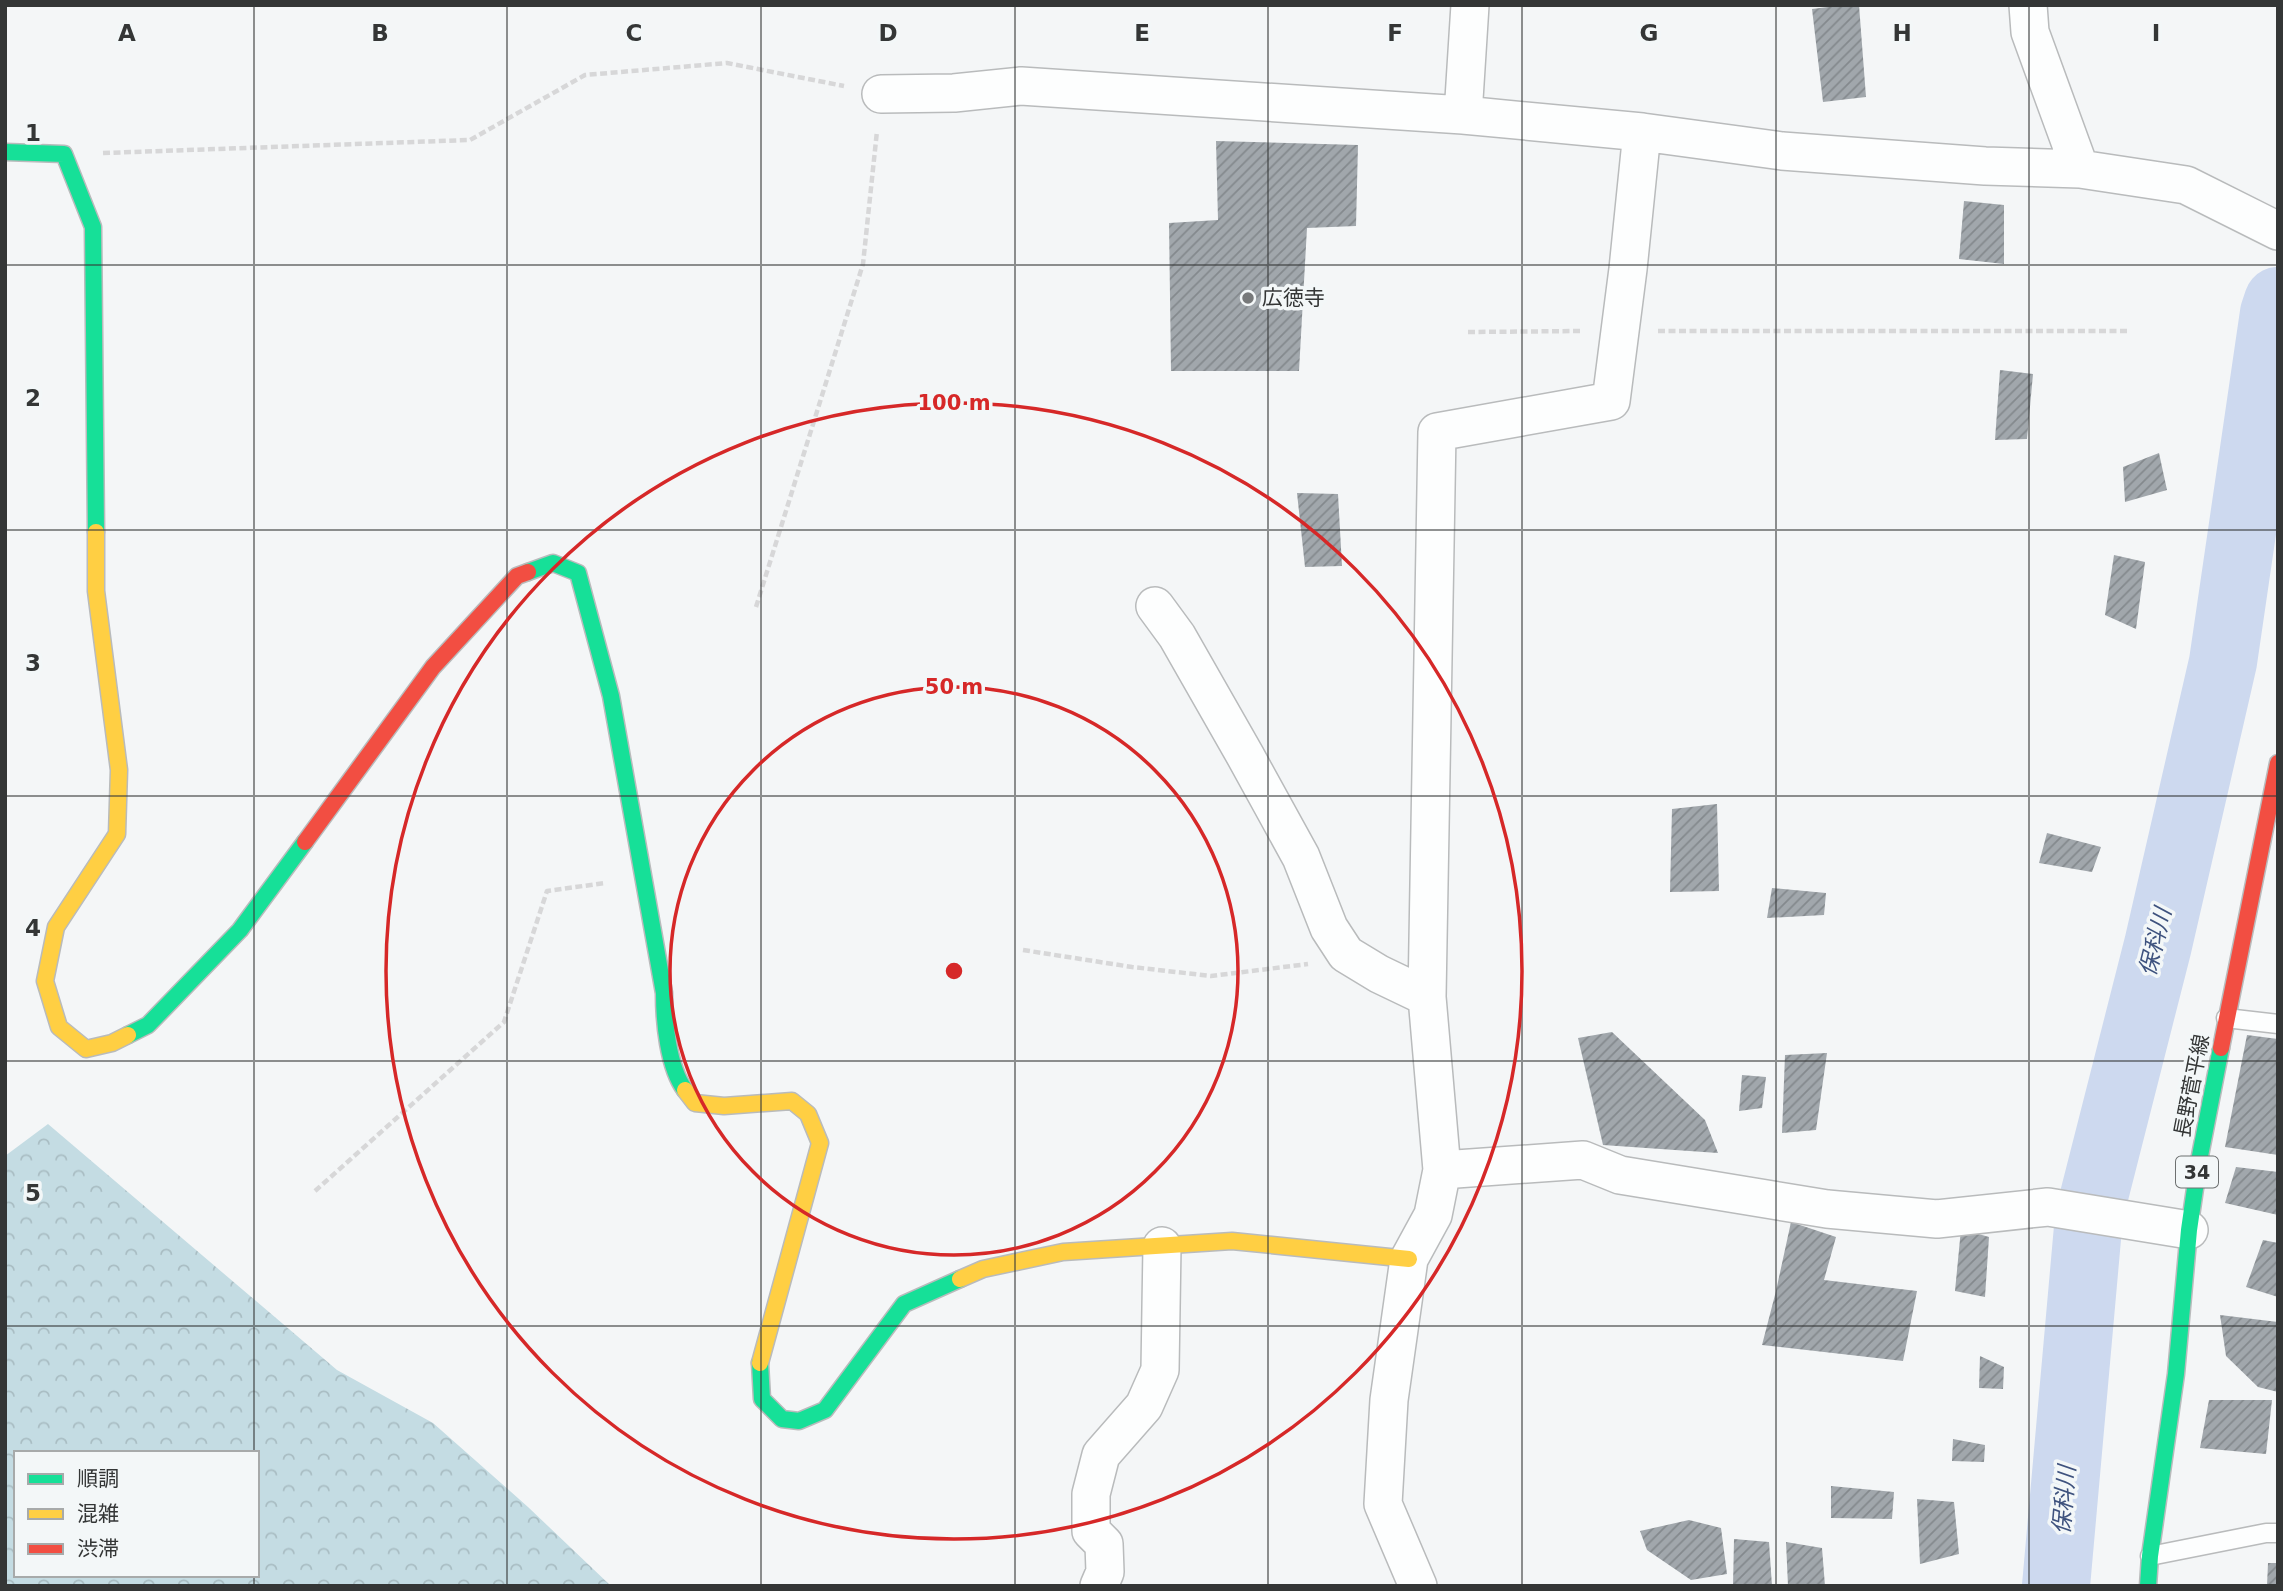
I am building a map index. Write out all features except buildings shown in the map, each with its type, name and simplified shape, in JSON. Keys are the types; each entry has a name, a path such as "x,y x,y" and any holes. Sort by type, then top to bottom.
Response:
{"street":[{"path":"1463,115 1470,5"},
{"path":"2028,5 2030,32 2080,169"},
{"path":"881,94 954,93 1021,86 1463,115 1642,132 1782,151 1985,166 2080,169 2186,185 2270,227"},
{"path":"1418,1586 1383,1504 1389,1400 1409,1259 1433,1215 1442,1170 1427,997 1437,432 1611,401 1642,132"},
{"path":"5,152 64,154 93,227 96,591 119,770 117,834 56,927 46,981 59,1027 86,1049 112,1043 148,1025 240,930 433,667 517,576 553,563 578,573 611,696 664,993 664,1020 678,1080 695,1103 724,1105 792,1101 808,1114 820,1143 760,1365 762,1399 782,1419 799,1421 825,1410 904,1304 983,1269 1063,1252 1232,1241 1409,1259"},
{"path":"1155,606 1177,636 1206,685 1283,824 1301,857 1329,928 1346,954 1379,974 1427,997"},
{"name":"長野菅平線","path":"2148,1586 2176,1374 2176,1227 2199,1161 2278,763"},
{"path":"1442,1170 1583,1160 1620,1175 1826,1209 1937,1219 2048,1207 2176,1227"},
{"path":"1099,1586 1105,1572 1104,1544 1091,1531 1091,1494 1101,1455 1144,1406 1160,1370 1162,1246"}],"lane":[{"path":"2226,1018 2278,1024"},
{"path":"2150,1556 2266,1533 2278,1533"}],"path":[{"path":"64,154 470,141 584,75 727,63 881,94 863,264 756,607"},
{"path":"1468,332 2128,331"},
{"path":"315,1191 504,1022 547,891 643,879"},
{"path":"1023,950 1211,976 1319,963 1346,954"}],"green space":[{"path":"48,1124 337,1370 433,1423 528,1507 611,1586 5,1586 5,1156"}],"waterway":[{"name":"保科川","path":"2056,1586 2089,1216 2158,945 2223,662 2274,313 2278,301"}],"traffic: fast":[{"path":"5,152 64,154 93,227 96,532"},
{"path":"528,572 553,563 578,573 611,696 664,993 668,1044 679,1080 685,1090"},
{"path":"128,1035 148,1025 240,930 305,842"},
{"path":"2148,1586 2176,1374 2189,1230 2221,1048"},
{"path":"760,1363 762,1399 782,1419 799,1421 825,1410 904,1304 960,1279"}],"traffic: slow":[{"path":"96,532 96,591 119,770 117,834 56,927 45,981 59,1027 86,1049 112,1043 128,1035"},
{"path":"685,1090 695,1103 724,1106 792,1101 808,1114 820,1143 760,1363"},
{"path":"960,1279 983,1269 1063,1252 1232,1241 1409,1259"}],"traffic: jam":[{"path":"305,842 433,667 517,576 528,572"},
{"path":"2221,1048 2278,763"}],"place":[{"name":"広徳寺","path":"1248,298"}]}
